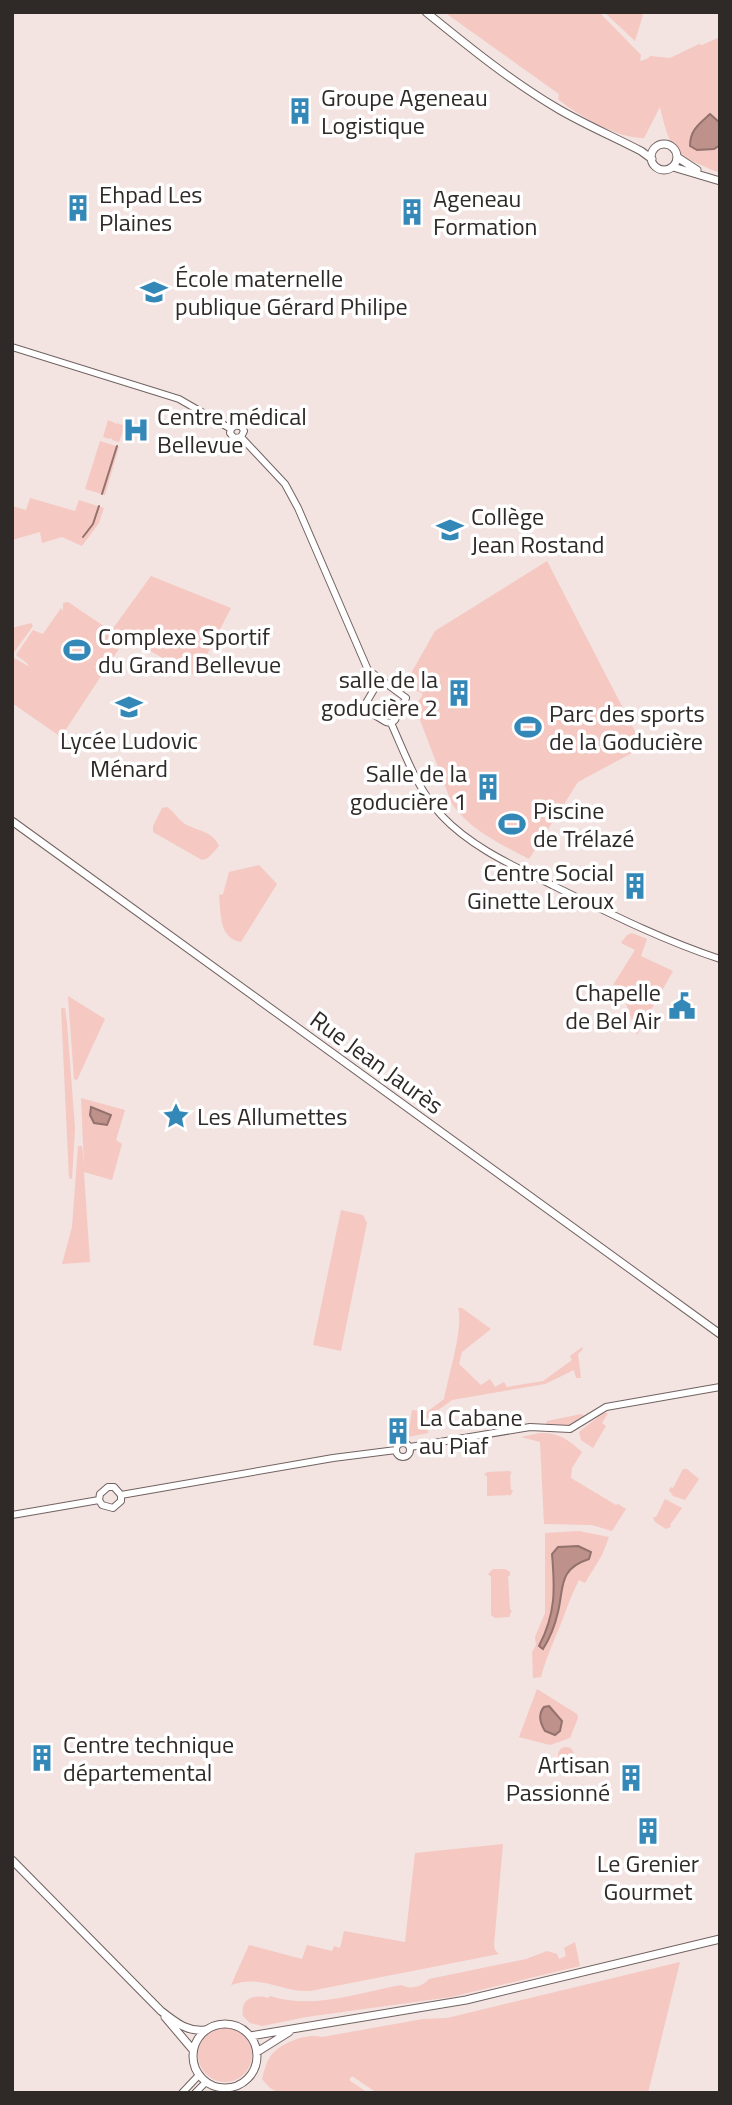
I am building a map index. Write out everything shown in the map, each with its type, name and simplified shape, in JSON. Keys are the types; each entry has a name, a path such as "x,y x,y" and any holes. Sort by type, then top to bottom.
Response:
{"main road":[{"path":"426,12 502,72 574,117 652,159"},
{"path":"621,140 656,148"},
{"path":"668,145 677,157 717,180 673,167 661,170 654,166 652,159 656,148 668,145"},
{"path":"673,167 677,157"},
{"name":"Rue Jean Jaurès","path":"12,821 720,1334"},
{"path":"12,1860 161,2011 181,2027 205,2030"},
{"path":"250,2036 466,2000 720,1939"},
{"path":"161,2011 193,2050"},
{"path":"226,2024 239,2027 250,2036 257,2052 253,2073 240,2084 225,2088 206,2082 199,2075 193,2050 205,2030 226,2024"},
{"path":"257,2052 292,2031"}],"street":[{"path":"12,347 179,399 231,429 236,425 242,427 244,431 241,437 285,484 299,508 368,670 373,690"},
{"path":"368,670 406,698 396,720 391,723 366,710 366,703 373,690 378,684 384,684"},
{"path":"391,723 420,787 442,816 471,842 641,929 720,959"},
{"path":"121,1495 333,1458 396,1450 403,1442 410,1447 530,1426 570,1429 606,1407 720,1387"},
{"path":"108,1487 114,1487 121,1495 121,1501 113,1508 102,1505 99,1500 100,1494 108,1487"},
{"path":"12,1515 99,1500"},
{"path":"182,2093 199,2075"},
{"path":"195,2093 206,2082"}],"shaded area":[{"path":"444,12 599,12 641,55 640,61 650,56 670,58 720,37 720,173 678,151 668,135 660,107 644,138 611,130 566,105 558,99 559,94"},
{"path":"604,12 638,12 643,15 635,41"},
{"path":"710,114 720,123 720,145 714,149 697,150 690,146 692,136"},
{"path":"108,420 115,425 117,423 125,426 119,442 111,437 103,437"},
{"path":"100,441 119,447 105,495 85,489"},
{"path":"30,498 75,511 79,500 104,508 99,523 82,546 62,537 42,543 40,532 12,540 12,506 26,510"},
{"name":"Parc des sports de la Goducière","path":"547,561 643,747 578,782 529,859 477,829 452,804 415,707 423,694 405,684 435,631"},
{"name":"Complexe Sportif du Grand Bellevue","path":"151,576 231,608 196,676 126,638 61,737 12,703 12,660 14,658 28,666 16,655 33,630 43,634 61,608 63,611 63,603 68,602 111,631"},
{"path":"31,623 33,626 12,655 12,628"},
{"path":"167,807 183,822 213,837 219,846 208,858 202,860 153,832 153,826 162,808"},
{"path":"259,865 277,884 241,942 229,936 222,925 219,895 223,894 229,872"},
{"path":"632,933 647,939 641,956 673,971 637,1035 622,992 613,985 635,950 621,943"},
{"path":"68,996 105,1019 77,1080 74,1079"},
{"path":"61,1008 65,1008 67,1023 75,1128 72,1179 69,1178"},
{"path":"81,1098 125,1110 116,1140 122,1144 112,1180 84,1172 90,1262 62,1264 72,1227 78,1146 82,1146 84,1165"},
{"path":"91,1107 111,1115 107,1125 94,1123 90,1115"},
{"path":"341,1210 363,1215 367,1223 341,1351 313,1345"},
{"path":"458,1308 462,1308 491,1329 462,1352 459,1364 481,1385 490,1379 495,1387 504,1382 507,1387 543,1381 572,1360 570,1356 582,1347 578,1354 581,1378 576,1378 574,1370 545,1384 452,1400 426,1419 428,1433 408,1437 412,1410 427,1412 444,1399 459,1327"},
{"path":"603,1413 608,1413 602,1423 606,1426 593,1448 581,1440 579,1432"},
{"path":"581,1414 585,1416 568,1426 546,1424 547,1421"},
{"path":"540,1433 558,1435 582,1452 572,1468 571,1478 626,1509 612,1531 592,1525 544,1524 540,1442 521,1437"},
{"path":"683,1469 687,1469 699,1479 685,1500 673,1496 669,1490 673,1488"},
{"path":"510,1471 513,1490 511,1495 487,1496 487,1476 484,1475 487,1472"},
{"path":"665,1499 682,1508 671,1527 666,1529 655,1522 653,1517 656,1517"},
{"path":"579,1531 609,1537 602,1555 585,1583 579,1580 576,1586 541,1677 533,1678 532,1652 545,1613 545,1533"},
{"path":"578,1546 591,1552 589,1559 579,1563 567,1574 555,1622 543,1649 539,1646 549,1623 553,1601 552,1554 558,1547"},
{"path":"493,1569 510,1572 508,1576 512,1610 509,1617 495,1618 491,1615 491,1577 488,1574"},
{"path":"537,1689 577,1714 570,1738 550,1745 519,1737"},
{"path":"549,1706 562,1721 560,1731 555,1735 545,1731 541,1722 542,1710"},
{"path":"563,1747 569,1747 574,1755 572,1761 563,1763 558,1758 558,1752"},
{"path":"503,1844 494,1945 499,1954 310,1991 252,1981 231,1985 249,1945 302,1959 307,1945 332,1951 334,1946 340,1948 344,1931 405,1942 415,1853"},
{"path":"575,1942 580,1966 451,1997 306,2017 262,2026 250,2023 243,2016 246,2001 253,1997 319,2001 401,1985 416,1987 429,1979 526,1959 547,1951 557,1954 559,1959 566,1956 564,1948"},
{"path":"680,1962 648,2093 377,2093 352,2076 349,2080 368,2093 279,2093 262,2079 267,2062 274,2052 301,2038 322,2037 423,2019 447,2018"},
{"path":"230,2028 240,2032 248,2040 252,2055 248,2070 240,2078 220,2082 210,2078 202,2070 198,2050 202,2040 210,2032"}],"waterway":[{"path":"102,494 117,446"},
{"path":"83,537 93,524 99,506"}],"place":[{"name":"Groupe Ageneau Logistique","path":"300,111"},
{"name":"Ehpad Les Plaines","path":"78,208"},
{"name":"Ageneau Formation","path":"412,212"},
{"name":"École maternelle publique Gérard Philipe","path":"154,292"},
{"name":"Centre médical Bellevue","path":"136,430"},
{"name":"Collège Jean Rostand","path":"450,530"},
{"name":"Complexe Sportif du Grand Bellevue","path":"77,650"},
{"name":"salle de la goducière 2","path":"459,693"},
{"name":"Lycée Ludovic Ménard","path":"129,707"},
{"name":"Parc des sports de la Goducière","path":"528,727"},
{"name":"Salle de la goducière 1","path":"488,787"},
{"name":"Piscine de Trélazé","path":"512,824"},
{"name":"Centre Social Ginette Leroux","path":"635,886"},
{"name":"Chapelle de Bel Air","path":"682,1006"},
{"name":"Les Allumettes","path":"176,1116"},
{"name":"La Cabane au Piaf","path":"398,1431"},
{"name":"Centre technique départemental","path":"42,1758"},
{"name":"Artisan Passionné","path":"631,1778"},
{"name":"Le Grenier Gourmet","path":"648,1831"}]}
